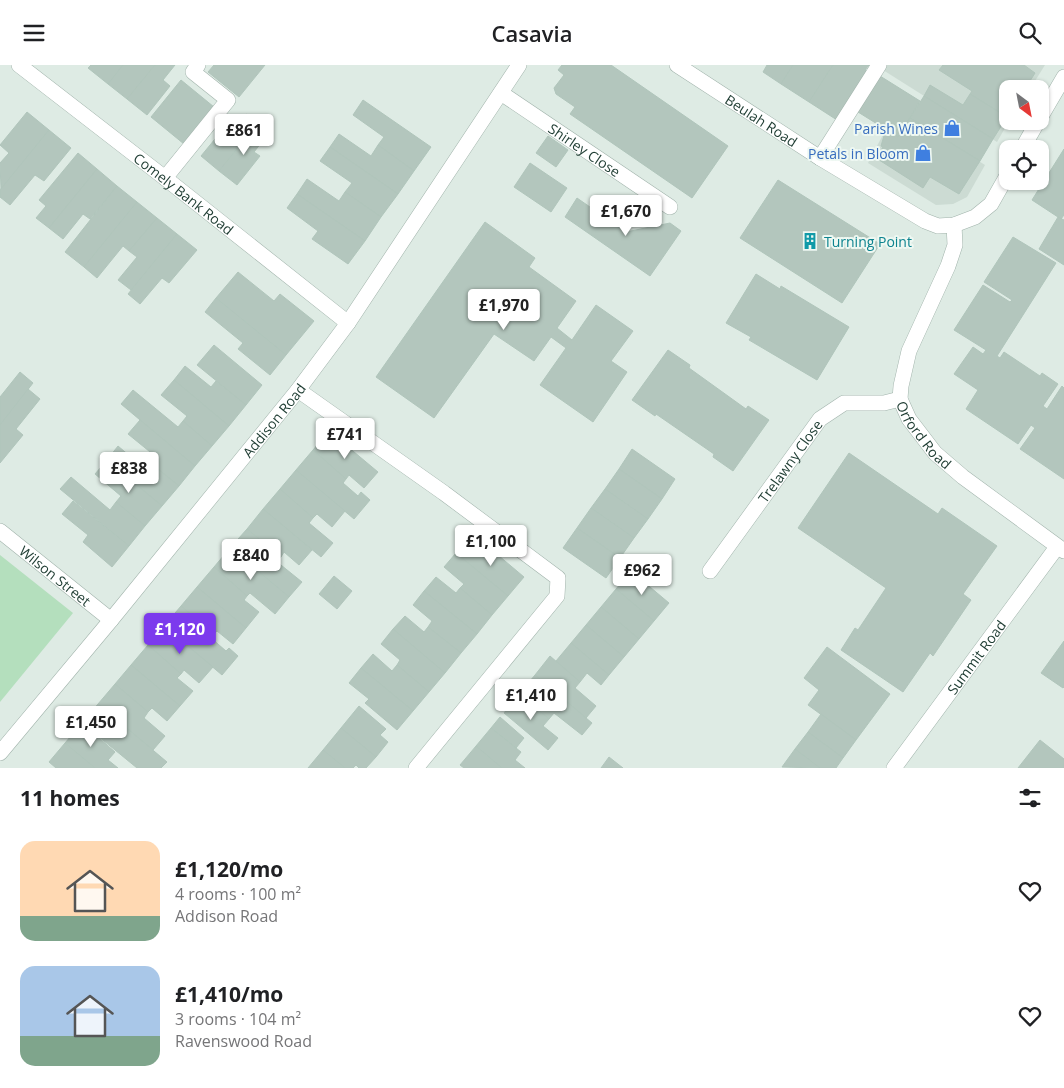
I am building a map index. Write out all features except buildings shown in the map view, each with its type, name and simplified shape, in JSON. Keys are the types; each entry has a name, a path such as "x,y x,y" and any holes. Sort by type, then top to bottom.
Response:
{"street":[{"name":"Comely Bank Road","path":"19,65 348,323"},
{"path":"165,178 228,100 193,72 198,65"},
{"name":"Addison Road","path":"0,753 298,390 348,323 519,65"},
{"name":"Beulah Road","path":"676,65 820,158 925,221 938,226 954,225"},
{"path":"820,158 879,65"},
{"path":"1049,103 1064,77"},
{"name":"Shirley Close","path":"501,93 670,207"},
{"path":"954,225 975,217 991,203 999,189"},
{"name":"Orford Road","path":"954,225 955,245 948,267 909,351 900,399 909,419 935,453 963,477 1061,549"},
{"path":"298,390 444,493 558,578 557,595 416,768"},
{"name":"Trelawny Close","path":"710,571 820,419 844,403 884,403 900,399"},
{"name":"Wilson Street","path":"0,531 111,620"},
{"name":"Summit Road","path":"894,768 1061,549"}],"shaded area":[{"path":"887,65 1045,65 1036,80 999,80 999,130 1004,130 997,142 883,70"},
{"name":"Petals in Bloom","path":"910,118 985,165 967,197 953,204 936,205 868,163 886,129"}],"green space":[{"path":"0,555 73,613 0,702"}],"place":[{"name":"Parish Wines","path":"952,128"},
{"name":"Petals in Bloom","path":"923,153"},
{"name":"Turning Point","path":"810,241"}]}
